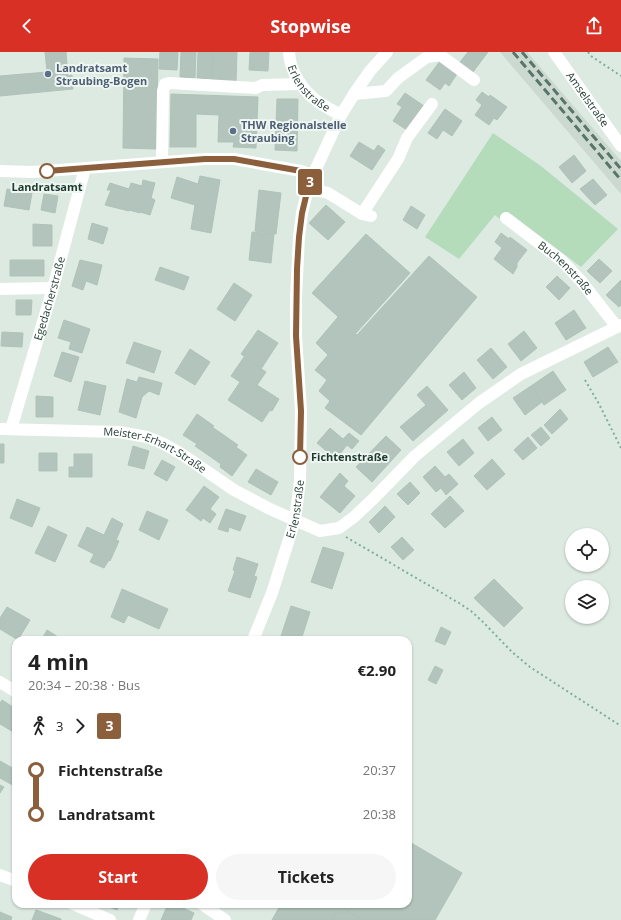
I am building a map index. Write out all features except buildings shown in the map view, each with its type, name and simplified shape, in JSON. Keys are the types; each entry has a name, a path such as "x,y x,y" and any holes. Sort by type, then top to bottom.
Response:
{"street":[{"name":"Erlenstraße","path":"289,52 294,73 305,90 317,101 341,115"},
{"name":"Erlenstraße","path":"255,636 272,593 295,520 300,481 301,411 296,336 297,269 302,213 313,175 341,115 370,71 387,52"},
{"name":"Amselstraße","path":"554,52 621,146"},
{"path":"354,94 386,90 398,78 427,57 440,54 474,80"},
{"path":"162,162 164,84 169,83 256,88 262,85 301,84"},
{"path":"308,188 328,193 367,215 398,159 407,138 432,104"},
{"path":"0,171 33,172 205,159 234,159 301,171 313,175"},
{"name":"Egedacherstraße","path":"6,429 53,288 85,168"},
{"name":"Buchenstraße","path":"506,218 561,260 619,326"},
{"path":"0,289 53,288"},
{"path":"295,520 320,531 339,528 354,517 415,456 479,403 521,374 619,326"},
{"name":"Meister-Erhart-Straße","path":"6,429 119,432 147,437 183,454 234,490 295,520"},
{"path":"0,682 12,690"},
{"path":"0,875 12,880"},
{"path":"82,908 110,920"},
{"path":"139,920 144,908"},
{"path":"208,908 225,920"}],"path":[{"path":"588,52 591,56 621,76"},
{"path":"585,380 621,448"},
{"path":"339,528 347,538 471,611 512,652 530,667 621,726"}],"shaded area":[{"path":"500,52 527,52 621,161 621,194"}],"green space":[{"path":"493,133 541,166 618,229 581,267 508,212 501,220 495,215 459,259 425,237"}],"railway":[{"path":"513,52 621,180"},
{"path":"522,52 621,169"}],"bus line":[{"name":"3","path":"47,171 205,159 234,159 301,171 313,175 302,213 297,269 296,336 301,411 300,457"}],"place":[{"name":"Landratsamt Straubing-Bogen","path":"48,74"},
{"name":"THW Regionalstelle Straubing","path":"233,131"},
{"name":"Landratsamt","path":"47,171"},
{"name":"Fichtenstraße","path":"300,457"}]}
